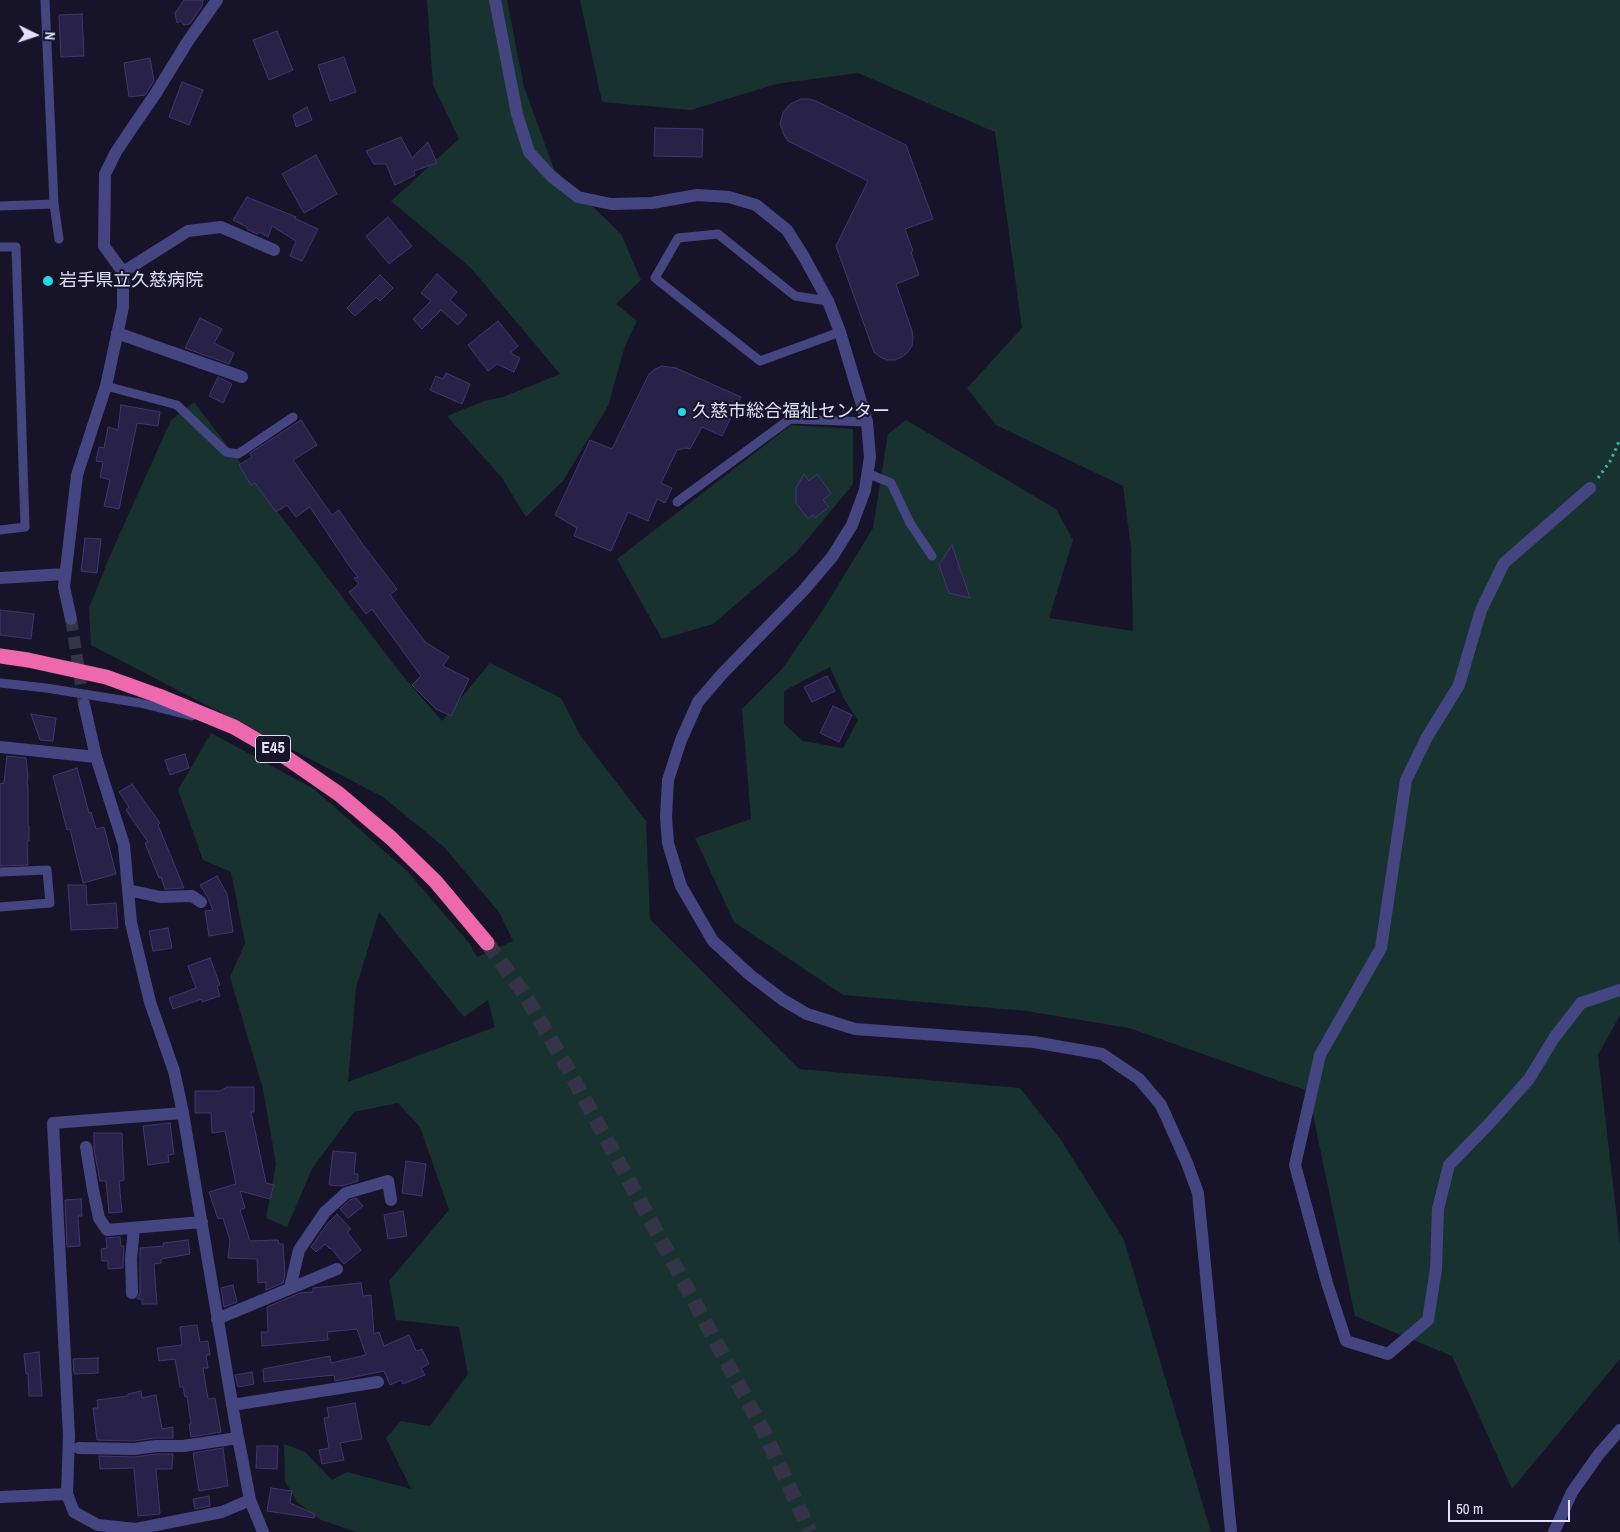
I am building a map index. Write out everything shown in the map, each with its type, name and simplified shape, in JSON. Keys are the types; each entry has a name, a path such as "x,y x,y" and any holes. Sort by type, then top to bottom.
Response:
{"highway":[{"name":"E45","path":"0,656 28,660 106,678 159,696 234,727 284,756 339,794 392,838 436,882 487,943"}],"street":[{"path":"71,619 64,587 77,475 106,386 124,307 123,272 104,246 105,174 125,138 217,0"},
{"path":"495,0 517,114 529,152 552,177 578,197 611,204 652,204 697,195 729,197 756,205 787,230 828,300 840,332 867,422 870,457 865,490 852,526 832,556 803,591 722,674 698,702 681,740 668,780 666,817 668,843 681,886 713,941 756,980 783,1000 808,1014 855,1029 1034,1042 1102,1054 1139,1079 1162,1106 1198,1193 1231,1532"},
{"path":"123,272 188,231 221,227 274,250"},
{"path":"117,333 242,377"},
{"path":"1590,488 1504,563 1481,610 1459,685 1427,737 1406,780 1381,948 1320,1055 1296,1165 1327,1283 1346,1342 1388,1354 1428,1320 1436,1269 1438,1208 1448,1165 1488,1125 1529,1079 1554,1038 1581,1004 1620,990"},
{"path":"0,578 66,574"},
{"path":"84,704 96,757 124,845 131,923 150,1002 174,1070 202,1222 238,1438 250,1500 263,1532"},
{"path":"0,747 96,757"},
{"path":"128,890 160,897 192,896 201,902"},
{"path":"183,1113 53,1123 69,1436 66,1494 74,1512 98,1525 136,1530 222,1512 250,1500"},
{"path":"86,1147 99,1218 107,1230 202,1222"},
{"path":"290,1288 299,1250 325,1212 346,1193 388,1181 391,1200"},
{"path":"132,1293 131,1259 134,1228"},
{"path":"218,1319 337,1269"},
{"path":"232,1405 378,1382"},
{"path":"1554,1532 1572,1492 1599,1454 1620,1430"},
{"path":"79,1448 134,1450 156,1446 183,1446 238,1438"},
{"path":"0,1497 66,1494"}],"lane":[{"path":"45,0 54,204 59,239"},
{"path":"0,206 54,204"},
{"path":"828,300 795,296 718,234 678,238 655,278 760,361 840,332"},
{"path":"0,247 16,248 25,527 0,530"},
{"path":"106,386 177,405 226,452 238,454 293,417"},
{"path":"677,502 790,418 867,422"},
{"path":"867,473 891,484 910,524 932,556"},
{"path":"0,683 46,688 140,703 234,727"},
{"path":"0,872 48,870 50,903 0,906"}],"path":[{"path":"1590,488 1611,460 1620,439"}],"green space":[{"path":"427,0 507,0 524,87 554,169 621,234 641,280 616,304 637,321 625,346 608,406 563,481 526,517 502,478 447,416 484,401 503,397 560,374 471,268 391,201 459,139 433,85"},
{"path":"580,0 1620,0 1620,1015 1598,1055 1620,1245 1620,1359 1512,1489 1452,1356 1355,1316 1308,1091 1129,1028 1026,1011 843,995 734,922 695,838 751,819 742,709 782,669 823,610 873,528 888,434 906,420 1056,509 1073,540 1049,618 1133,631 1131,548 1123,486 996,425 967,388 1022,328 995,132 858,73 776,84 691,110 602,102","holes":["830,667 844,699 858,720 843,748 803,741 784,724 784,691"]},
{"path":"194,402 398,670 442,721 490,663 561,698 580,735 646,821 650,919 799,1069 1020,1088 1061,1140 1124,1240 1211,1532 357,1532 321,1520 297,1502 285,1481 284,1444 305,1452 332,1480 347,1472 411,1489 386,1438 401,1421 430,1426 468,1374 459,1327 396,1320 389,1281 449,1210 420,1127 398,1103 354,1112 312,1169 287,1227 266,1218 276,1164 263,1089 230,977 245,943 231,872 203,860 178,790 211,733 314,789 408,872 470,944 477,957 513,941 499,912 444,847 383,797 91,645 89,608 109,558 171,420","holes":["379,912 464,1017 488,1000 495,1027 348,1082 356,988"]},
{"path":"791,425 853,429 853,484 796,553 713,624 662,639 617,559"}],"building":[{"path":"184,0 203,0 202,6 190,24 184,25 181,21 177,23 175,13"},
{"path":"82,14 84,56 61,57 59,15"},
{"path":"277,31 293,70 269,80 253,40"},
{"path":"344,57 356,92 330,101 318,65"},
{"path":"150,58 154,81 145,95 129,97 124,63"},
{"path":"182,82 203,90 189,125 169,117"},
{"path":"801,99 816,101 906,145 933,219 905,229 919,275 896,284 913,338 912,346 908,352 895,360 887,360 874,352 836,246 868,181 788,141 780,124 783,113 788,106"},
{"path":"307,107 312,120 296,127 293,115"},
{"path":"655,128 703,129 702,157 654,156"},
{"path":"401,137 412,158 428,142 437,163 414,171 415,175 395,185 386,164 374,164 366,151"},
{"path":"316,155 337,194 304,213 282,174"},
{"path":"247,197 296,217 294,218 318,229 302,261 290,256 296,241 272,226 268,237 260,232 257,234 233,220"},
{"path":"388,217 412,246 389,264 366,236"},
{"path":"437,274 457,292 450,300 467,315 458,325 441,310 422,329 413,319 431,301 421,293"},
{"path":"380,275 393,288 380,301 376,297 355,316 347,308"},
{"path":"200,318 222,329 214,343 234,353 229,364 185,348"},
{"path":"498,321 518,346 510,353 520,358 514,372 497,364 488,371 468,345"},
{"path":"662,366 676,368 741,397 722,436 702,427 690,449 677,450 661,483 672,488 665,503 657,499 648,521 628,512 611,551 574,536 577,528 555,515 590,440 612,449 649,374"},
{"path":"446,373 470,384 462,404 430,390 436,376 443,379"},
{"path":"218,377 232,384 223,403 209,396"},
{"path":"121,405 160,412 158,426 137,423 119,509 104,506 110,480 100,477 103,462 96,461 99,447 104,448 108,427 118,430"},
{"path":"301,420 317,445 293,460 332,515 339,510 397,589 390,595 425,642 449,657 443,666 469,679 451,716 436,709 412,685 421,676 372,609 366,614 349,592 359,584 354,578 358,577 310,507 296,517 287,505 276,512 255,483 251,485 239,465 252,457 250,453"},
{"path":"804,474 809,481 817,474 831,493 823,500 829,507 815,518 813,515 808,519 796,503 796,488"},
{"path":"85,538 101,539 97,573 81,571"},
{"path":"952,545 970,598 949,593 939,565"},
{"path":"0,610 34,614 31,639 0,635"},
{"path":"827,676 835,691 812,702 804,687"},
{"path":"833,706 852,715 839,742 820,733"},
{"path":"31,714 56,718 53,741 40,740"},
{"path":"185,754 189,768 170,775 165,760"},
{"path":"7,756 26,758 29,826 29,841 27,841 28,865 0,866 0,784 4,783"},
{"path":"77,768 89,813 91,812 96,829 104,827 116,874 83,883 70,829 67,830 53,776"},
{"path":"132,784 160,823 158,825 184,888 165,889 161,877 159,878 145,843 148,842 126,810 129,807 119,792"},
{"path":"217,876 227,894 233,932 209,936 205,911 213,910 200,885"},
{"path":"68,885 86,885 87,905 116,903 118,928 71,930"},
{"path":"168,928 172,948 153,951 149,931"},
{"path":"210,958 220,985 217,986 220,996 202,1002 202,999 173,1009 169,998 196,988 188,966"},
{"path":"227,1087 254,1087 254,1112 251,1112 266,1183 274,1185 270,1199 240,1191 245,1208 240,1210 250,1241 278,1240 279,1244 283,1244 285,1274 283,1283 266,1290 266,1282 258,1283 257,1259 228,1258 230,1240 223,1218 218,1219 209,1192 236,1184 225,1131 212,1133 211,1113 195,1113 195,1091 220,1091"},
{"path":"170,1123 174,1154 168,1155 169,1162 148,1165 143,1126"},
{"path":"94,1133 122,1133 124,1180 119,1181 122,1212 109,1213 106,1181 100,1181 94,1149"},
{"path":"333,1151 356,1153 354,1174 358,1174 358,1181 342,1186 329,1185"},
{"path":"406,1161 426,1164 422,1196 402,1193"},
{"path":"356,1198 363,1206 348,1218 340,1209 350,1200"},
{"path":"81,1199 82,1216 78,1216 80,1246 67,1247 65,1200"},
{"path":"403,1211 407,1236 388,1239 384,1215"},
{"path":"337,1214 351,1229 347,1232 361,1250 344,1264 331,1248 325,1244 316,1252 311,1247"},
{"path":"120,1237 121,1246 124,1246 123,1268 108,1269 108,1261 102,1261 101,1249 107,1248 106,1238"},
{"path":"188,1240 190,1254 161,1259 161,1263 154,1264 157,1304 142,1304 142,1299 137,1299 140,1293 140,1248 164,1246 163,1243"},
{"path":"361,1283 363,1296 371,1295 374,1334 379,1332 384,1346 409,1335 416,1351 422,1349 429,1364 421,1368 425,1375 403,1384 401,1380 390,1385 384,1371 335,1381 334,1375 264,1382 263,1369 330,1356 331,1363 366,1355 357,1329 327,1332 328,1340 262,1346 261,1332 268,1332 267,1307 300,1293 313,1292 313,1288"},
{"path":"233,1285 237,1302 224,1307 221,1288"},
{"path":"197,1325 200,1342 208,1341 210,1355 206,1355 208,1368 203,1368 208,1399 215,1398 221,1432 191,1437 187,1396 185,1397 183,1387 180,1387 175,1359 159,1361 157,1348 182,1345 180,1327"},
{"path":"39,1352 42,1396 29,1396 28,1373 26,1374 24,1354"},
{"path":"98,1358 98,1373 74,1374 73,1359"},
{"path":"252,1372 254,1384 238,1387 235,1375"},
{"path":"141,1391 142,1398 156,1395 162,1429 173,1427 173,1438 134,1441 97,1440 93,1408 98,1408 97,1400 128,1396 128,1394"},
{"path":"355,1403 362,1439 340,1443 344,1460 322,1464 319,1450 329,1448 324,1418 329,1417 327,1408"},
{"path":"257,1446 278,1446 277,1469 256,1468"},
{"path":"223,1448 228,1486 199,1491 193,1453"},
{"path":"173,1454 172,1469 156,1469 160,1514 138,1516 134,1468 100,1469 99,1456 134,1457"},
{"path":"271,1488 292,1491 290,1503 315,1514 314,1518 267,1511"},
{"path":"209,1496 210,1506 195,1509 193,1499"}],"tunnel":[{"path":"71,619 84,704"},
{"path":"487,943 523,992 567,1067 764,1432 810,1532"}],"place":[{"name":"岩手県立久慈病院","path":"48,281"},
{"name":"久慈市総合福祉センター","path":"682,412"}]}
